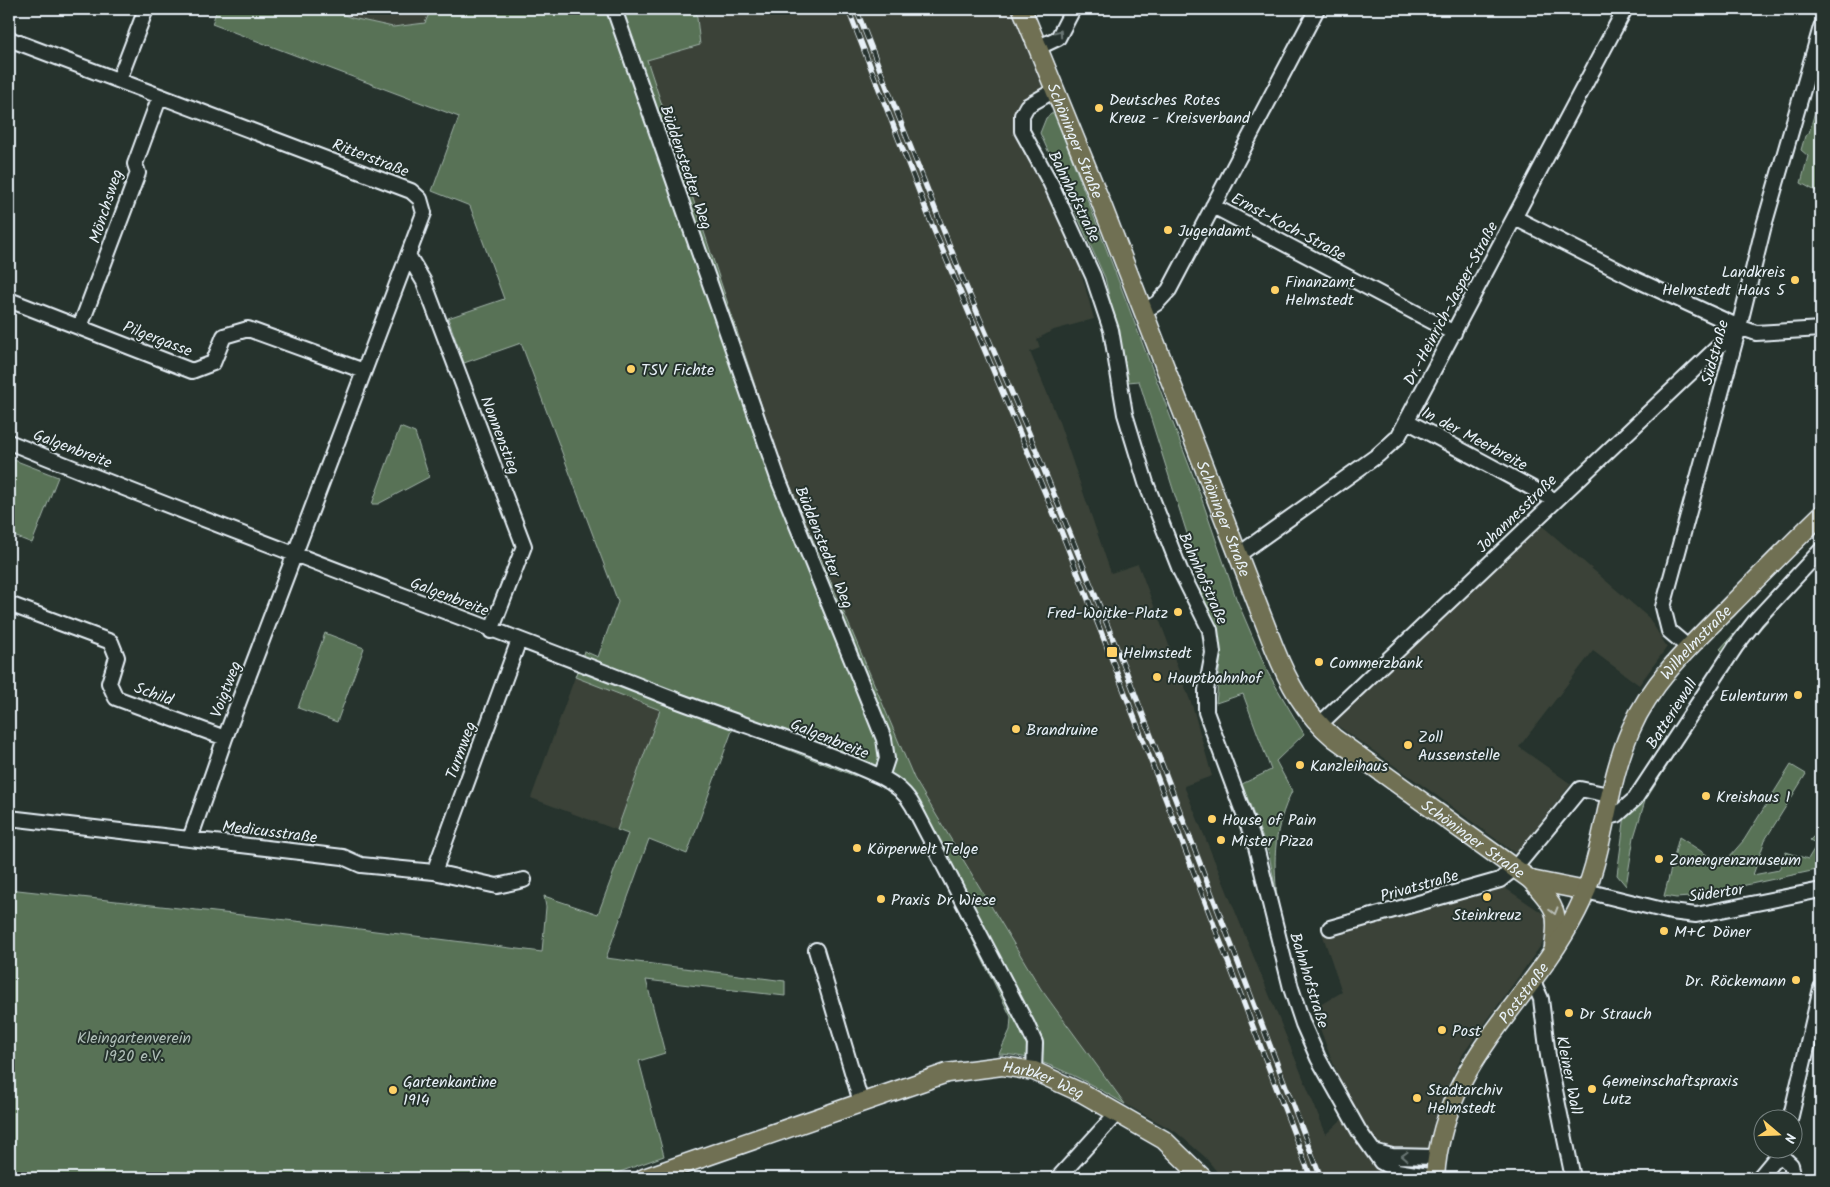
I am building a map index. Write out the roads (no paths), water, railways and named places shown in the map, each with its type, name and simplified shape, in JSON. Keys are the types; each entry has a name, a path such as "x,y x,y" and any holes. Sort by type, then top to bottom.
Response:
{"main road":[{"name":"Schöninger Straße","path":"1022,9 1291,686 1319,725 1402,789 1531,880 1586,891"},
{"name":"Wilhelmstraße","path":"1586,891 1609,795 1630,731 1639,712 1660,681 1689,648 1821,515"},
{"path":"1531,880 1554,908 1557,928 1554,949"},
{"name":"Poststraße","path":"1435,1178 1437,1157 1445,1119 1459,1086 1554,949 1578,911 1586,891"},
{"name":"Harbker Weg","path":"644,1178 947,1073 1002,1066 1034,1072 1082,1093 1164,1140 1204,1178"}],"street":[{"path":"119,80 146,9"},
{"name":"Büddenstedter Weg","path":"614,9 779,481 884,739 887,759 881,777"},
{"path":"1037,48 1058,38 1073,9"},
{"path":"1143,312 1157,303 1169,290 1317,9"},
{"name":"Dr.-Heinrich-Jasper-Straße","path":"1238,555 1378,455 1398,437 1626,9"},
{"name":"Südstraße","path":"1689,648 1669,631 1663,607 1740,327 1763,228 1821,27"},
{"name":"Ritterstraße","path":"9,39 411,191 420,200 424,213 295,553"},
{"name":"Bahnhofstraße","path":"1054,90 1027,106 1022,115 1022,131 1051,184 1093,276 1111,330 1125,414 1146,483 1180,570 1210,630 1213,653 1206,690 1206,712 1261,862 1296,1005 1318,1058 1359,1131 1381,1162 1397,1171 1435,1178"},
{"name":"Mönchsweg","path":"80,326 138,173 134,164 160,96"},
{"name":"Ernst-Koch-Straße","path":"1213,206 1454,333"},
{"path":"1515,218 1638,280 1756,333 1821,329"},
{"name":"Nonnenstieg","path":"408,255 424,282 524,546 492,630"},
{"name":"Pilgergasse","path":"9,300 192,371 213,363 224,336 248,329 364,371"},
{"name":"Johannesstraße","path":"1319,725 1554,500 1740,327"},
{"name":"In der Meerbreite","path":"1407,422 1554,500"},
{"name":"Galgenbreite","path":"9,442 674,700 824,753 881,777"},
{"name":"Batteriewall","path":"1604,818 1617,814 1635,799 1736,646 1756,620 1821,550"},
{"name":"Voigtweg","path":"190,839 225,738 295,553"},
{"name":"Schild","path":"9,604 110,642 117,657 109,683 116,698 225,738"},
{"name":"Turmweg","path":"434,872 519,640"},
{"path":"881,777 900,789 910,801 1027,1025 1035,1043 1034,1072"},
{"path":"1514,868 1580,789 1609,795"},
{"name":"Medicusstraße","path":"9,818 343,857 361,865 434,872 497,886 524,880"},
{"name":"Privatstraße","path":"1330,928 1500,880 1514,868"},
{"name":"Südertor","path":"1586,891 1671,912 1696,915 1821,890"},
{"path":"816,950 861,1102"},
{"name":"Kleiner Wall","path":"1532,979 1541,999 1548,1056 1572,1178"},
{"path":"1792,1110 1821,988"},
{"path":"1058,1178 1117,1113"},
{"path":"1373,1151 1392,1156 1437,1157"},
{"path":"1760,1178 1773,1160"},
{"path":"1786,1160 1791,1165 1794,1178"}],"railway":[{"path":"848,9 934,230 1059,526 1113,662 1311,1178"},
{"path":"856,9 962,277 1029,433 1126,671 1321,1178"}],"place":[{"name":"Deutsches Rotes Kreuz - Kreisverband","path":"1099,108"},
{"name":"Jugendamt","path":"1168,230"},
{"name":"Landkreis Helmstedt Haus 5","path":"1795,280"},
{"name":"Finanzamt Helmstedt","path":"1275,290"},
{"name":"TSV Fichte","path":"631,369"},
{"name":"Fred-Woitke-Platz","path":"1178,612"},
{"name":"Helmstedt","path":"1112,652"},
{"name":"Commerzbank","path":"1319,662"},
{"name":"Hauptbahnhof","path":"1157,677"},
{"name":"Eulenturm","path":"1798,695"},
{"name":"Brandruine","path":"1016,729"},
{"name":"Zoll Aussenstelle","path":"1408,745"},
{"name":"Kanzleihaus","path":"1300,765"},
{"name":"Kreishaus 1","path":"1706,796"},
{"name":"House of Pain","path":"1212,819"},
{"name":"Mister Pizza","path":"1221,840"},
{"name":"Körperwelt Telge","path":"857,848"},
{"name":"Zonengrenzmuseum","path":"1659,859"},
{"name":"Steinkreuz","path":"1487,897"},
{"name":"Praxis Dr Wiese","path":"881,899"},
{"name":"M+C Döner","path":"1664,931"},
{"name":"Dr. Röckemann","path":"1796,980"},
{"name":"Dr Strauch","path":"1569,1013"},
{"name":"Post","path":"1442,1030"},
{"name":"Gemeinschaftspraxis Lutz","path":"1592,1089"},
{"name":"Gartenkantine 1914","path":"393,1090"},
{"name":"Stadtarchiv Helmstedt","path":"1417,1098"}],"park label":[{"name":"Kleingartenverein 1920 e.V.","path":"134,1046"}]}
